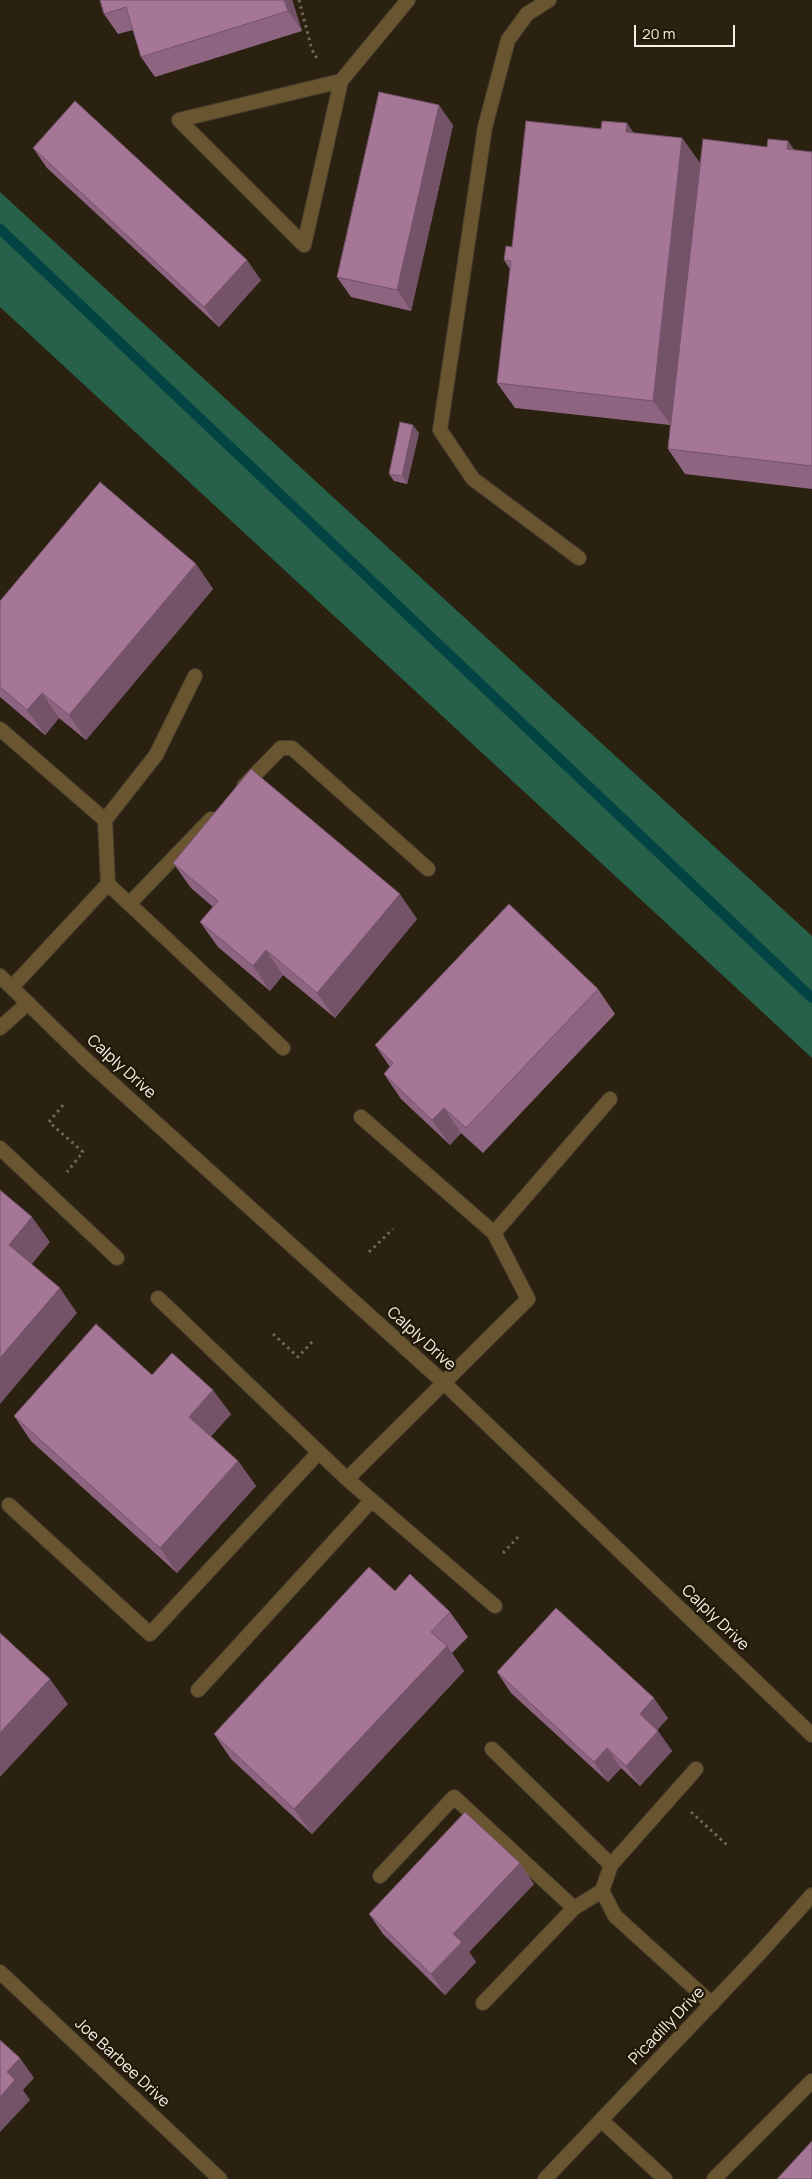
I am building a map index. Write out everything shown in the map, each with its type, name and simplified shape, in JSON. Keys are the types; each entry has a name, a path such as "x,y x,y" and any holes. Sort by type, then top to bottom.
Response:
{"street":[{"path":"340,81 179,120 304,245 340,81 408,0"},
{"path":"549,0 526,14 508,40 485,127 440,430 473,479 579,558"},
{"path":"12,987 108,884 105,820 156,755 194,676"},
{"path":"0,729 105,820"},
{"path":"234,796 280,748 292,748 428,869"},
{"path":"130,903 220,810"},
{"path":"108,884 283,1048"},
{"name":"Calply Drive","path":"0,976 84,1058 443,1382 812,1735"},
{"path":"0,1028 28,1003"},
{"path":"494,1233 610,1099"},
{"path":"347,1479 528,1299 494,1233 361,1117"},
{"path":"0,1148 117,1258"},
{"path":"158,1298 371,1501 495,1606"},
{"path":"9,1505 150,1634 319,1452"},
{"path":"198,1690 371,1501"},
{"path":"492,1749 611,1865"},
{"path":"483,2003 574,1908 602,1891 611,1865 696,1769"},
{"path":"380,1876 454,1797 574,1908"},
{"path":"602,1891 615,1916 712,2004"},
{"name":"Picadilly Drive","path":"545,2179 712,2004 812,1895"},
{"name":"Joe Barbee Drive","path":"0,1972 220,2179"},
{"path":"714,2179 812,2081"},
{"path":"601,2120 665,2179"}],"path":[{"path":"298,0 312,50 318,60"},
{"path":"63,1105 49,1122 83,1152 68,1172"},
{"path":"369,1252 393,1229"},
{"path":"273,1334 298,1357 312,1342"},
{"path":"503,1553 520,1535"},
{"path":"692,1812 727,1845"}],"green space":[{"path":"0,192 812,936 812,1058 0,307"}],"building":[{"path":"100,0 284,0 288,11 141,57 126,7 104,14"},
{"path":"379,92 439,105 397,290 337,277"},
{"path":"75,101 247,260 204,307 33,148"},
{"path":"526,121 601,129 602,121 627,123 626,132 682,138 653,401 497,383 511,261 504,260 506,246 512,247"},
{"path":"703,139 767,147 768,139 788,141 787,149 812,152 812,466 668,449"},
{"path":"400,422 413,425 402,476 389,474"},
{"path":"100,482 196,564 69,715 42,693 27,710 0,687 0,601"},
{"path":"251,769 400,894 317,993 266,950 253,966 200,922 218,901 173,863"},
{"path":"509,904 598,989 466,1128 444,1108 432,1120 384,1074 393,1063 375,1045"},
{"path":"0,1190 32,1217 9,1245 60,1288 0,1358"},
{"path":"96,1324 152,1375 172,1353 213,1390 189,1417 238,1461 160,1548 14,1416"},
{"path":"369,1567 395,1591 410,1574 450,1612 431,1632 447,1646 294,1809 214,1734"},
{"path":"556,1608 654,1698 640,1714 658,1731 626,1766 607,1748 594,1762 497,1672"},
{"path":"0,1633 50,1679 0,1733"},
{"path":"465,1812 520,1863 453,1934 462,1942 431,1974 369,1914"},
{"path":"0,2040 20,2058 7,2072 15,2080 0,2097"},
{"path":"812,2141 812,2179 777,2179"}],"waterway":[{"path":"0,229 812,998"}]}
